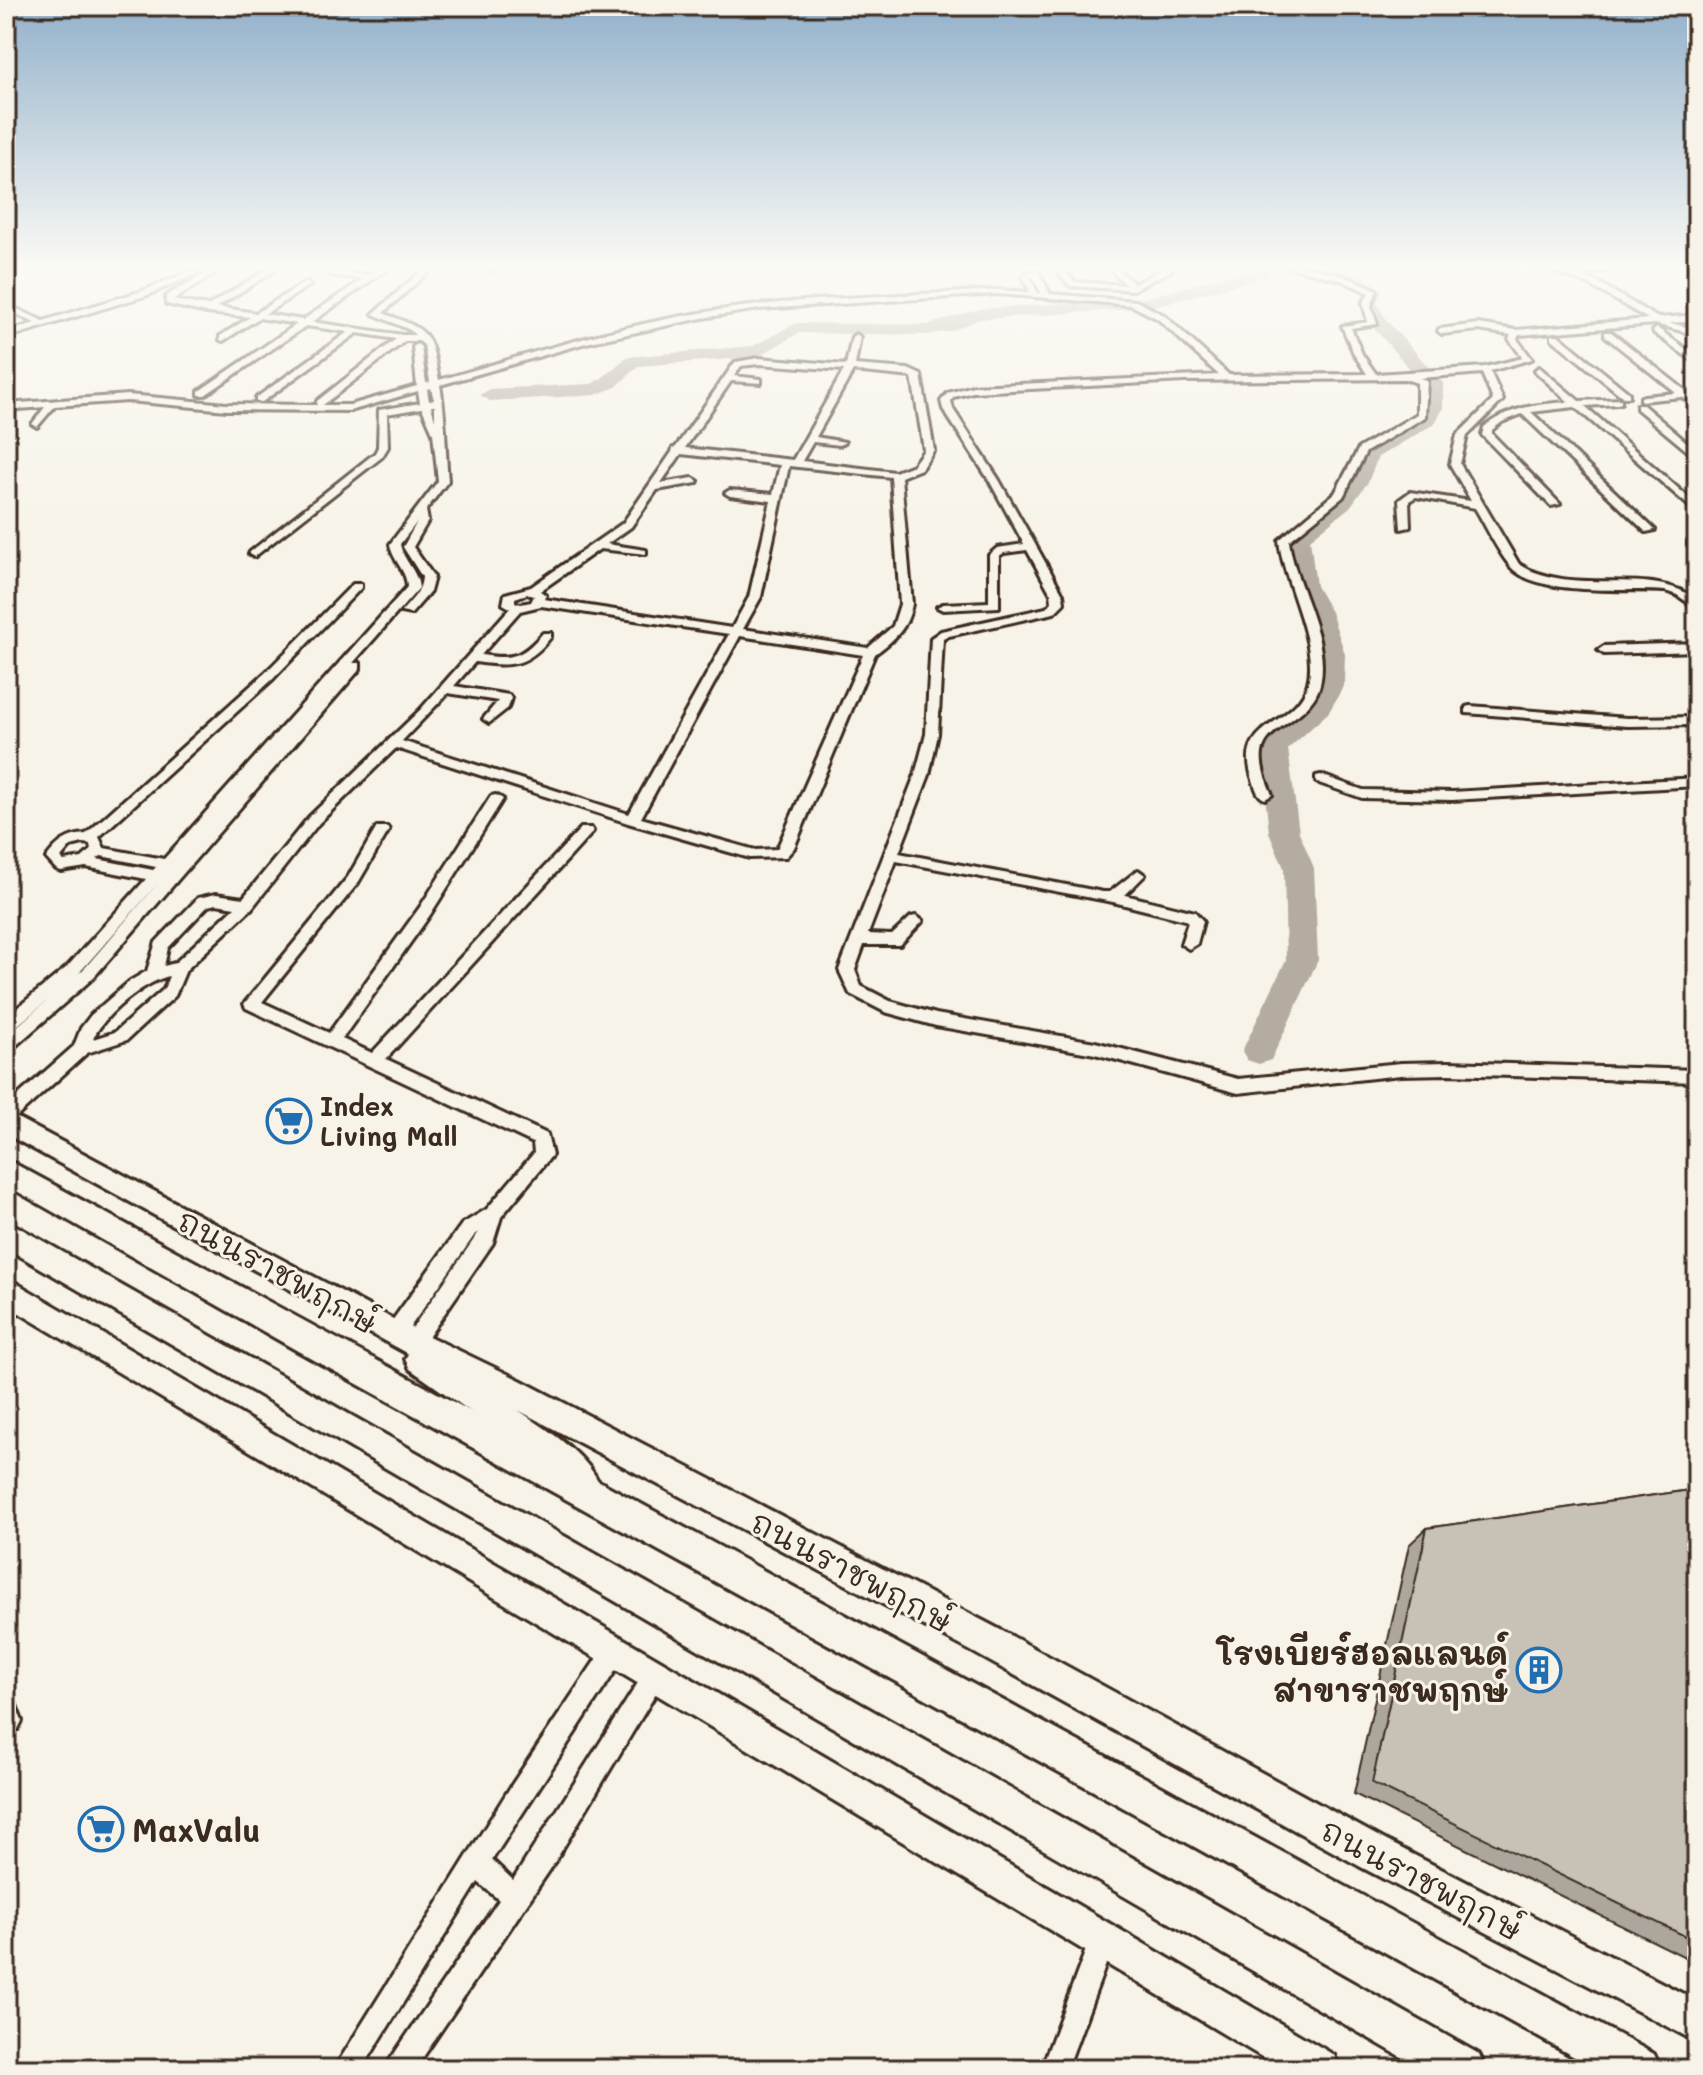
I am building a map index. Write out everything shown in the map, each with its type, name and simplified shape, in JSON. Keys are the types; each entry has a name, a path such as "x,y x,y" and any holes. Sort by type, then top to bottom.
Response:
{"main road":[{"name":"ถนนราชพฤกษ์","path":"6,1119 397,1335 524,1397 971,1632 1372,1853 1697,2022"},
{"name":"ถนนราชพฤกษ์","path":"6,1171 307,1340 1639,2069"},
{"path":"6,1233 1464,2069"},
{"path":"6,1290 609,1661 656,1675 1320,2069"},
{"path":"397,1335 417,1357 545,1446 593,1495"}],"street":[{"path":"202,393 246,363"},
{"path":"259,400 311,363"},
{"path":"320,403 371,363"},
{"path":"422,363 426,404 431,424 438,433"},
{"path":"6,1045 80,972 343,671 427,589 428,577 413,567 408,547 423,521 422,511 443,481 438,433 442,421 440,384 431,363"},
{"path":"6,407 136,398 227,407 335,409 366,405 511,363"},
{"path":"743,363 738,364 727,378 627,525 536,596 527,608 516,608 507,602 509,596 517,591 536,596 733,633 870,652"},
{"path":"676,450 896,475 917,467 929,450 918,378 908,372 778,363"},
{"path":"633,820 755,597 777,498 790,463 810,439 851,363"},
{"path":"1211,363 1226,377"},
{"path":"1364,363 1374,377"},
{"path":"1520,363 1485,370 1407,376 1226,377 1018,386 973,389 951,395 946,401 948,409 994,480 1057,594 1058,603 1050,611 945,633 937,638 932,734 922,775 847,970 855,990 870,1001 936,1020 1095,1048 1238,1086 1401,1069 1697,1076"},
{"path":"1583,363 1622,398"},
{"path":"1644,363 1697,405"},
{"path":"1485,370 1498,400 1467,427 1455,457 1458,471 1515,566 1530,576 1554,582 1667,588 1681,593 1697,606"},
{"path":"1539,370 1697,510"},
{"path":"1265,795 1255,775 1253,760 1258,742 1309,699 1315,684 1317,663 1288,571 1284,540 1339,495 1362,450 1422,415 1422,381 1407,376"},
{"path":"727,378 758,381"},
{"path":"1555,504 1486,432 1501,417 1523,410 1578,406 1622,398 1642,403 1697,394"},
{"path":"254,554 379,455 383,447 382,412 439,402"},
{"path":"37,424 53,403"},
{"path":"1642,403 1697,456"},
{"path":"1523,410 1650,530"},
{"path":"810,439 840,442"},
{"path":"394,743 633,820 755,855 781,854 787,848 870,652 894,635 904,621 906,604 896,475"},
{"path":"653,487 693,481"},
{"path":"730,493 777,498"},
{"path":"1405,527 1404,500 1414,494 1479,505"},
{"path":"600,546 642,552"},
{"path":"943,607 995,605 994,555 1001,550 1029,547"},
{"path":"86,862 94,844 269,676 357,586"},
{"path":"6,1119 81,1049 121,1036 170,992 180,967 247,904 314,820 446,689 516,608"},
{"path":"473,658 505,662 525,659 547,635"},
{"path":"1604,650 1697,647"},
{"path":"446,689 505,698 504,705 489,719"},
{"path":"1470,710 1627,722 1697,721"},
{"path":"1321,779 1362,794 1452,796 1697,782"},
{"path":"333,1040 425,911 496,799"},
{"path":"382,830 353,880 252,1004 541,1139 543,1155 493,1214 468,1230 397,1335"},
{"path":"375,1060 586,831"},
{"path":"66,843 94,844 169,872 86,862 69,867 56,863 53,858 66,843"},
{"path":"892,856 1056,890 1113,897 1190,916 1196,921 1196,926 1189,944"},
{"path":"1113,897 1138,875"},
{"path":"154,974 161,946 203,902 216,899 247,904"},
{"path":"859,939 895,941 916,921"},
{"path":"81,1049 87,1032 97,1019 135,985 154,974 180,967"},
{"path":"6,1026 80,972"},
{"path":"347,2069 519,1794 609,1661"},
{"path":"399,2069 542,1859 656,1675"},
{"path":"477,1864 514,1897"},
{"path":"1054,2069 1102,1940"}],"building":[{"name":"โรงเบียร์ฮอลแลนด์ สาขาราชพฤกษ์","path":"1697,1489 1697,1942 1372,1783 1427,1528"}],"waterway":[{"path":"490,395 595,389 605,385 631,363"},
{"path":"1259,1051 1302,960 1299,868 1284,832 1274,748 1291,729 1320,706 1331,685 1332,654 1319,612 1304,586 1298,537 1323,520 1350,493 1369,454 1427,420 1433,409 1433,383 1415,363"}],"place":[{"name":"Index Living Mall","path":"289,1121"},
{"name":"โรงเบียร์ฮอลแลนด์ สาขาราชพฤกษ์","path":"1539,1670"},
{"name":"MaxValu","path":"101,1829"}]}
